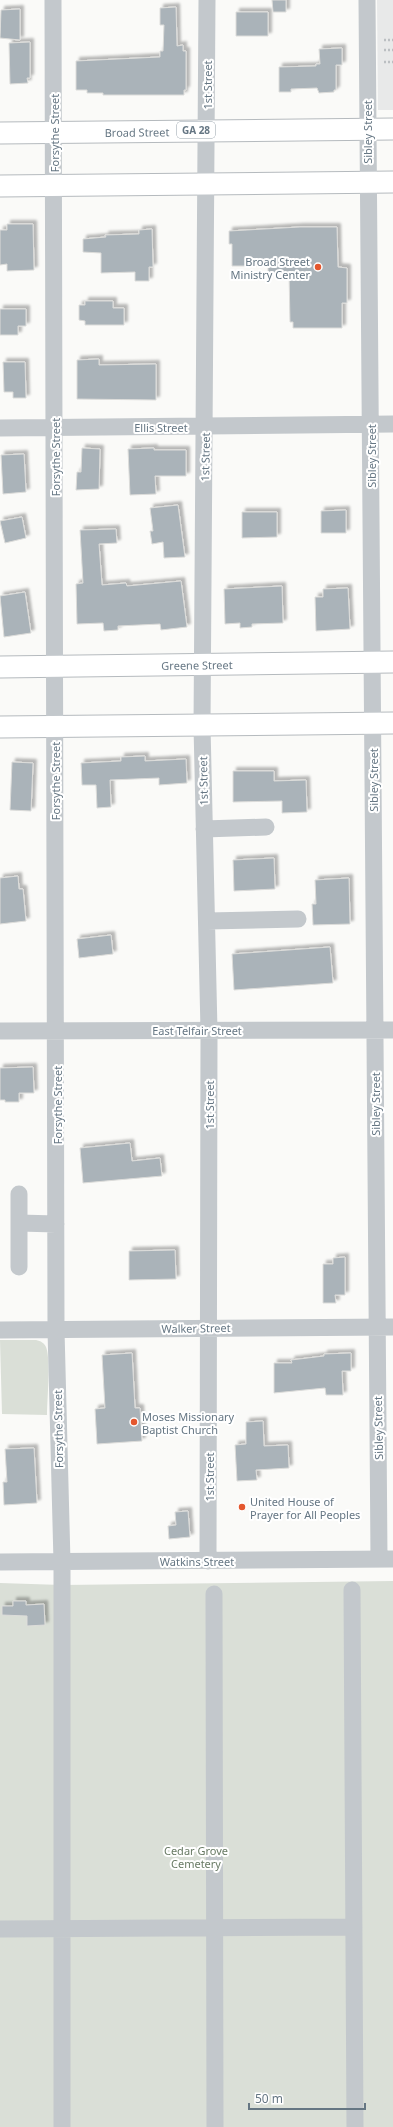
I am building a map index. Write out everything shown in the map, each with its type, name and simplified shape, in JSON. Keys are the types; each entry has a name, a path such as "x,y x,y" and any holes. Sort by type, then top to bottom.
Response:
{"main road":[{"name":"Broad Street","path":"0,133 393,129"},
{"path":"0,186 393,182"},
{"name":"Greene Street","path":"0,667 383,662"},
{"path":"0,727 383,723"}],"street":[{"name":"Forsythe Street","path":"53,0 55,428 54,666 57,1031 56,1330 62,1562 62,2127"},
{"name":"1st Street","path":"207,0 206,427 202,726 209,1030 210,1327 208,1561"},
{"name":"Sibley Street","path":"367,0 367,129 371,424 383,662 383,723 375,1030 385,1328 386,1559"},
{"name":"Ellis Street","path":"0,428 393,424"},
{"path":"204,829 266,827"},
{"path":"206,921 298,919"},
{"name":"East Telfair Street","path":"0,1031 393,1030"},
{"path":"19,1194 19,1267"},
{"path":"19,1223 56,1224"},
{"name":"Walker Street","path":"0,1330 210,1327 385,1328"},
{"name":"Watkins Street","path":"0,1562 386,1559"},
{"path":"352,1590 355,2127"},
{"path":"214,1594 215,2127"},
{"path":"0,1929 354,1928"}],"path":[{"path":"378,40 393,40"},
{"path":"378,50 393,50"},
{"path":"378,62 393,62"}],"shaded area":[{"path":"377,0 393,0 393,110 378,110"}],"green space":[{"path":"0,1340 36,1340 42,1342 46,1347 49,1370 47,1415 2,1414"},
{"name":"Cedar Grove Cemetery","path":"393,1581 393,2127 0,2127 0,1583 62,1585"}],"building":[{"path":"272,0 286,0 286,12 273,12"},
{"path":"176,7 177,46 183,45 183,51 186,51 186,90 184,90 184,95 103,95 103,93 87,93 87,90 76,90 76,61 160,57 160,51 163,51 164,25 160,25 160,8"},
{"path":"20,9 20,40 0,38 1,10"},
{"path":"236,12 268,12 268,36 236,36"},
{"path":"30,42 30,78 27,78 28,83 10,84 9,43"},
{"path":"342,48 342,65 336,65 336,90 334,90 334,92 319,93 317,88 291,89 291,92 279,92 279,67 316,66 316,64 320,64 319,49"},
{"path":"7,224 33,224 34,270 7,271 7,264 0,265 0,230 7,230"},
{"path":"300,227 337,227 338,267 347,268 347,303 342,303 342,328 293,328 293,322 290,322 289,273 268,273 268,266 232,266 232,244 229,244 229,231"},
{"path":"152,229 153,267 149,267 149,281 135,281 135,272 101,273 101,253 83,252 83,239 106,237 105,235 139,234 139,230"},
{"path":"85,301 113,301 113,308 124,308 124,325 85,325 85,321 79,320 79,305 85,305"},
{"path":"0,309 26,309 26,326 18,326 18,335 0,335"},
{"path":"99,359 99,365 156,364 156,400 77,399 77,360"},
{"path":"3,362 25,362 26,398 13,398 13,392 4,392"},
{"path":"82,448 100,449 99,489 76,490 77,472 81,472"},
{"path":"154,448 154,450 186,450 186,476 155,476 156,494 130,495 128,449"},
{"path":"24,454 26,492 3,494 1,455"},
{"path":"178,505 185,557 164,558 163,542 152,544 150,531 153,531 150,508"},
{"path":"346,510 346,533 321,533 321,511"},
{"path":"242,512 277,512 277,537 242,538"},
{"path":"22,517 26,538 5,543 0,521"},
{"path":"116,529 117,543 99,544 102,585 126,583 127,586 181,581 187,627 161,630 160,624 118,626 118,630 104,631 103,623 77,624 76,584 83,583 80,530"},
{"path":"282,586 283,623 252,624 252,627 240,628 240,623 225,624 224,589"},
{"path":"348,588 350,629 316,631 315,597 323,597 323,589"},
{"path":"25,592 31,633 4,637 0,596"},
{"path":"145,756 145,761 186,759 187,783 159,785 159,778 110,780 111,807 97,808 96,785 82,785 81,763 121,761 121,757"},
{"path":"12,762 33,763 31,811 10,810"},
{"path":"233,771 274,771 274,781 306,780 307,812 282,813 282,801 233,802"},
{"path":"274,858 275,889 234,891 233,860"},
{"path":"18,876 19,889 23,889 26,921 0,924 0,878"},
{"path":"349,878 350,924 313,925 312,904 316,904 315,880"},
{"path":"111,935 113,954 79,958 77,939"},
{"path":"330,947 333,983 234,990 232,954"},
{"path":"33,1067 34,1093 19,1093 19,1102 5,1102 5,1100 0,1100 0,1068"},
{"path":"130,1143 132,1161 160,1158 162,1176 83,1183 80,1148"},
{"path":"175,1250 176,1279 129,1280 129,1251"},
{"path":"345,1257 345,1295 335,1295 336,1303 323,1303 323,1264 333,1264 333,1258"},
{"path":"132,1353 135,1408 140,1408 142,1441 97,1444 95,1409 105,1408 102,1355"},
{"path":"351,1353 351,1371 342,1371 343,1395 326,1395 325,1388 274,1393 274,1363 292,1363 291,1360 324,1356 324,1354"},
{"path":"263,1421 264,1446 288,1445 289,1468 256,1470 257,1480 237,1481 235,1445 246,1444 246,1422"},
{"path":"34,1448 37,1503 4,1505 3,1482 7,1482 5,1449"},
{"path":"188,1511 190,1537 169,1539 168,1526 176,1525 175,1512"},
{"path":"13,1601 26,1601 26,1605 44,1604 45,1625 27,1626 27,1616 2,1615 2,1606 13,1606"}],"place":[{"name":"Broad Street Ministry Center","path":"318,267"},
{"name":"Moses Missionary Baptist Church","path":"134,1422"},
{"name":"United House of Prayer for All Peoples","path":"242,1507"}]}
